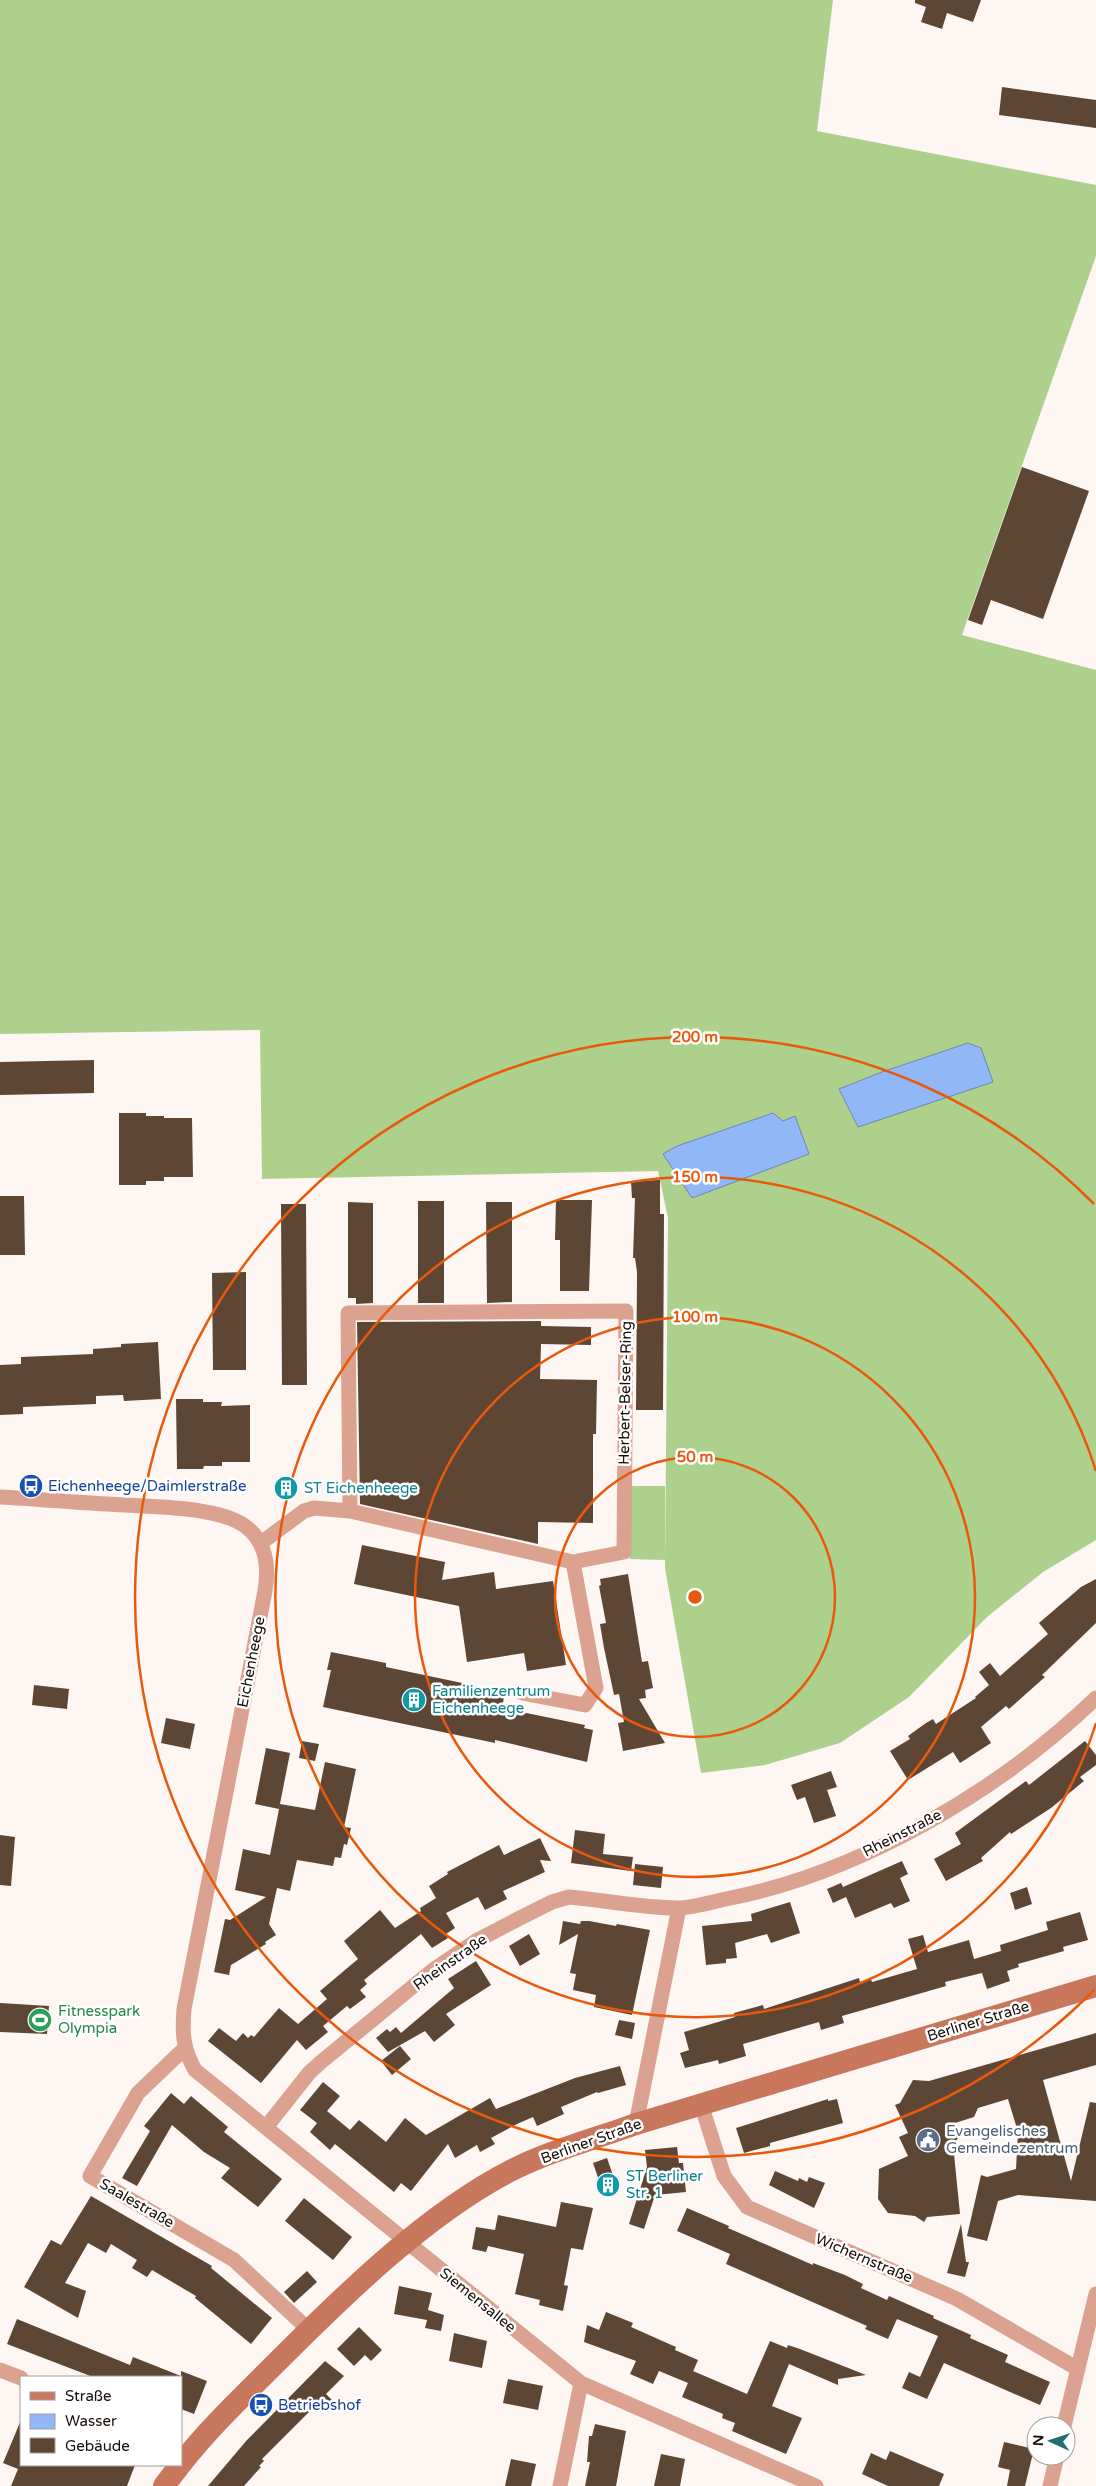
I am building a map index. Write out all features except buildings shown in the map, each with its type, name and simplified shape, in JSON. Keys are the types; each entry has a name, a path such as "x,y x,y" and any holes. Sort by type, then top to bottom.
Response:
{"street":[{"name":"Herbert-Belser-Ring","path":"261,1543 304,1511 314,1508 350,1511 573,1562 624,1552 626,1311 348,1313 350,1511"},
{"name":"Eichenheege","path":"0,1497 170,1508 211,1513 245,1526 261,1543 268,1566 265,1591 184,2009 182,2030 184,2048"},
{"path":"522,1693 585,1705 596,1688 573,1562"},
{"name":"Rheinstraße","path":"267,2126 309,2072 321,2062 433,1970 476,1941 518,1919 552,1902 569,1896 679,1908 764,1890 850,1859 935,1817 1004,1774 1042,1745 1096,1698"},
{"path":"636,2124 679,1908"},
{"name":"Berliner Straße","path":"184,2454 309,2330 407,2242 465,2197 512,2170 562,2149 636,2124 1096,1986"},
{"name":"Siemensallee","path":"184,2048 195,2070 267,2126 581,2383 794,2481 816,2486"},
{"name":"Saalestraße","path":"184,2048 138,2093 90,2176 234,2260 309,2330"},
{"name":"Wichernstraße","path":"701,2104 724,2176 747,2207 957,2298 1078,2369"},
{"path":"1066,2416 1096,2294"},
{"path":"0,2370 20,2378"},
{"path":"560,2486 581,2383"},
{"name":"Berliner Straße","path":"164,2486 176,2466"},
{"path":"1050,2486 1055,2466"}],"green space":[{"path":"0,0 833,0 817,131 1096,185 1096,256 962,635 1096,670 1096,1540 1043,1572 987,1617 909,1697 840,1743 765,1765 701,1773 665,1568 668,1218 658,1171 262,1179 260,1030 0,1034","holes":["968,1043 981,1048 858,1127 839,1089 882,1072","773,1113 783,1121 677,1146"]},
{"path":"631,1486 665,1486 665,1560 630,1559"}],"water":[{"path":"968,1043 981,1048 993,1082 858,1127 839,1089 882,1072"},
{"path":"773,1113 783,1121 795,1116 809,1154 692,1198 663,1154 677,1146"}],"place":[{"name":"Eichenheege/Daimlerstraße","path":"31,1486"},
{"name":"ST Eichenheege","path":"286,1488"},
{"name":"Familienzentrum Eichenheege","path":"414,1700"},
{"name":"Fitnesspark Olympia","path":"40,2020"},
{"name":"Evangelisches Gemeindezentrum","path":"928,2140"},
{"name":"ST Berliner Str. 1","path":"608,2185"},
{"name":"Betriebshof","path":"261,2405"}]}
